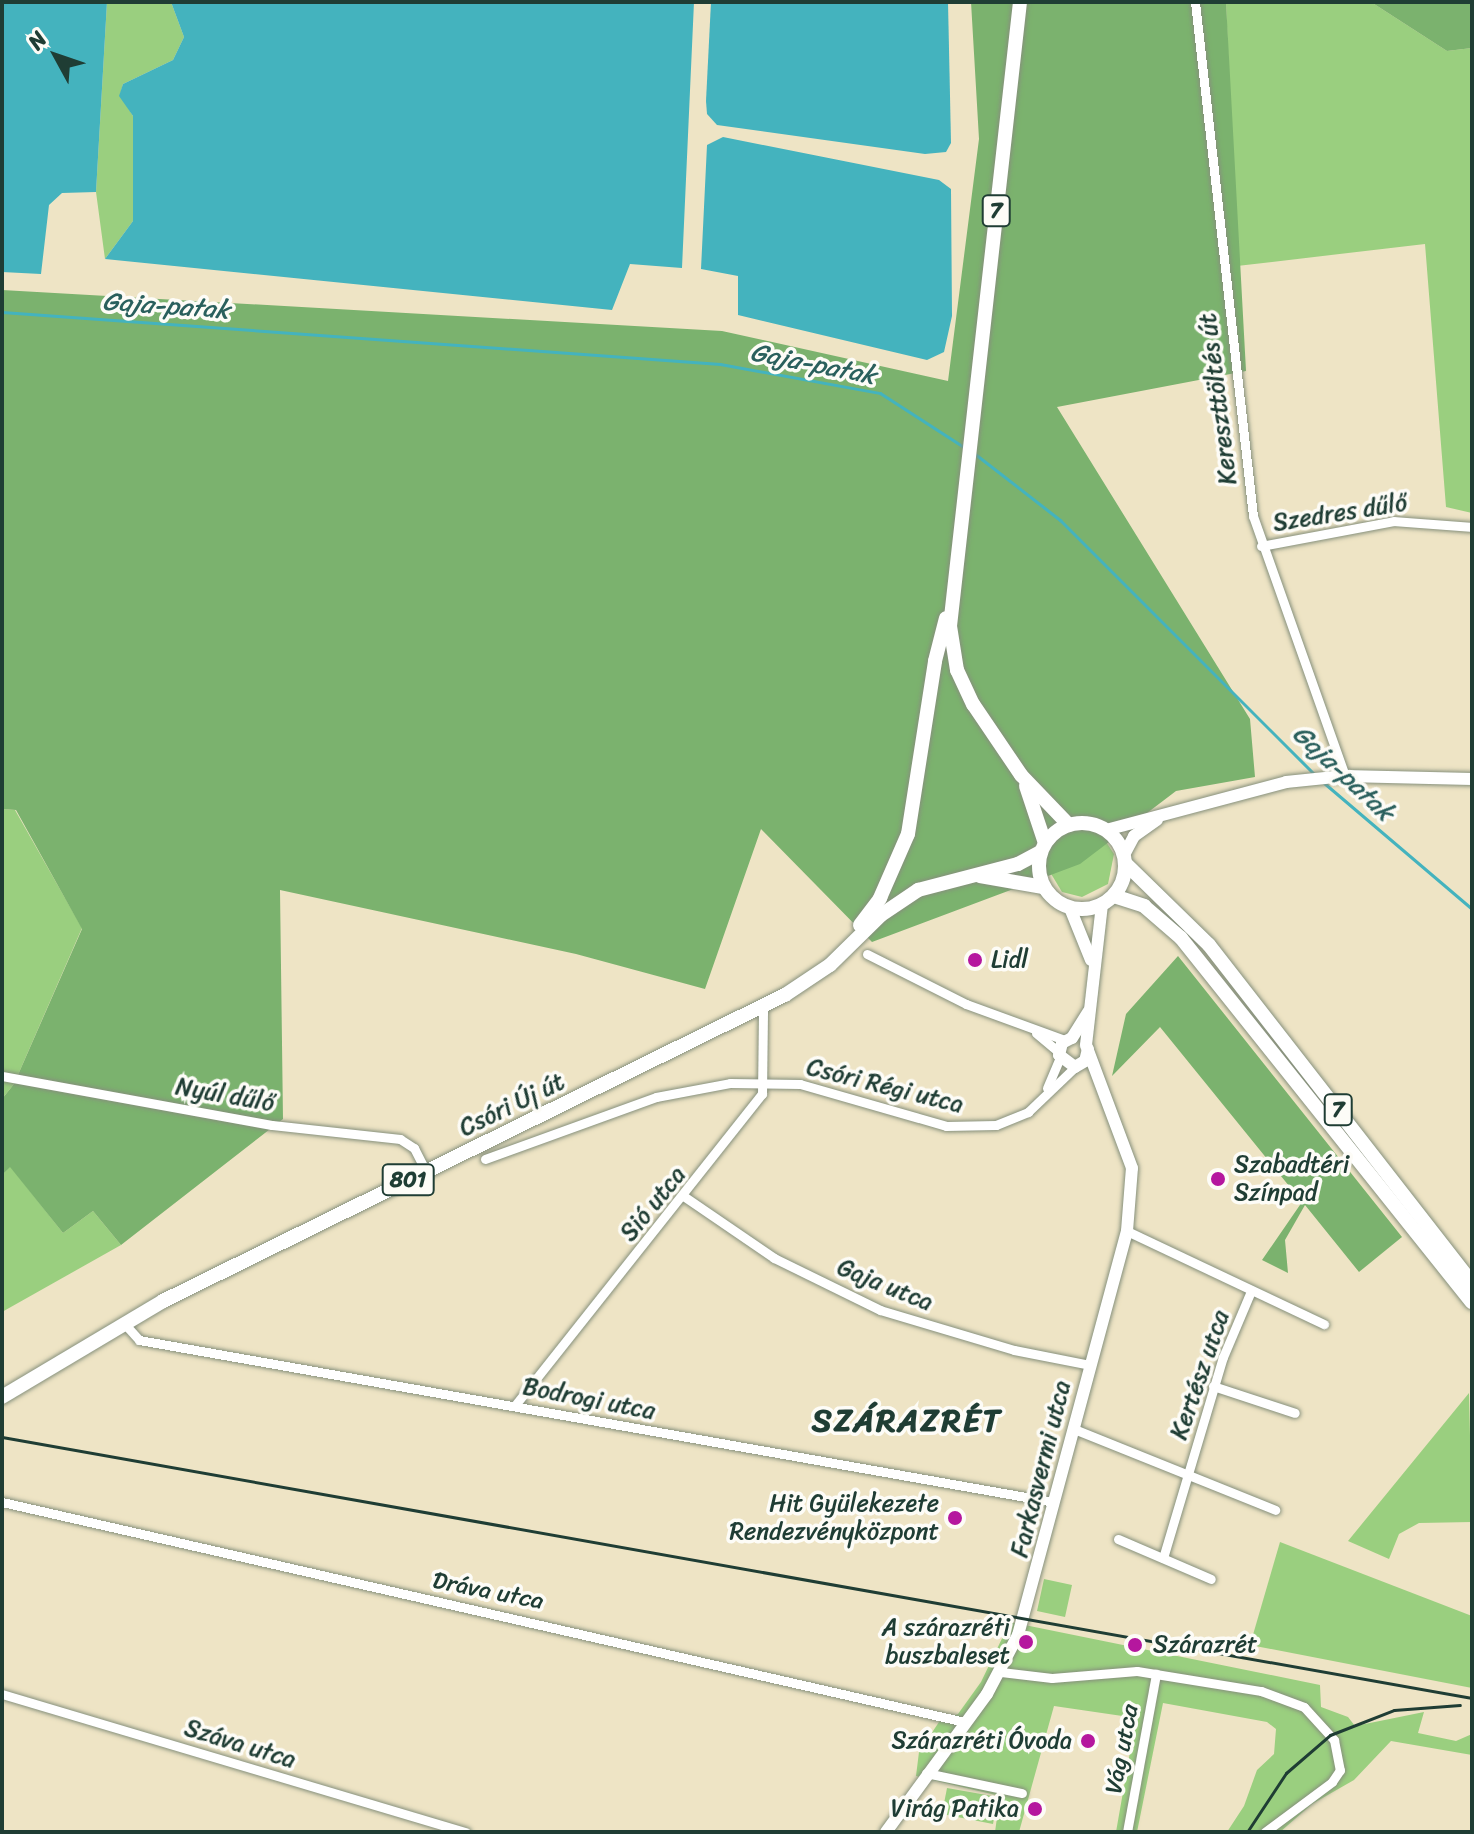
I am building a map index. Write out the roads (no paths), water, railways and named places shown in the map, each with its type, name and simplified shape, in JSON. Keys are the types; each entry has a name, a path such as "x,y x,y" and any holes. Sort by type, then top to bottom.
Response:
{"main road":[{"name":"7","path":"1020,2 950,606 951,642 962,684 1021,775 1069,825"},
{"name":"801","path":"830,965 880,898 908,834 935,661 950,606"},
{"name":"7","path":"1021,775 1043,847 1043,887"},
{"path":"1043,847 1069,825 1087,823 1106,830"},
{"name":"7","path":"1106,830 1125,859 1195,929 1472,1283"},
{"name":"801","path":"830,965 894,904 930,884 1018,864 1043,847"},
{"path":"1108,900 1125,859"},
{"name":"801","path":"972,875 1043,887"},
{"path":"1043,887 1070,908"},
{"name":"7","path":"1070,908 1108,900 1144,906 1184,942 1472,1302"},
{"name":"Csóri Új út","path":"2,1397 123,1322 763,1006 830,965"}],"street":[{"name":"Kereszttöltés út","path":"1195,2 1240,432 1261,546 1342,776"},
{"name":"Szedres dűlő","path":"1261,546 1394,521 1472,527"},
{"path":"1106,830 1189,804 1294,781 1342,776 1472,779"},
{"path":"1125,859 1146,826 1189,804"},
{"path":"1076,1066 1087,1047 1093,966 1108,900"},
{"path":"1070,908 1093,966"},
{"path":"867,954 949,997 1030,1028 1064,1047 1087,1047"},
{"name":"Sió utca","path":"516,1404 685,1197 762,1094 763,1006"},
{"path":"1040,1101 1064,1047 1089,1010"},
{"name":"Farkasvermi utca","path":"1064,1047 1076,1066 1100,1085"},
{"name":"Farkasvermi utca","path":"886,1832 1001,1672 1018,1635 1127,1231 1132,1168 1087,1047"},
{"name":"Csóri Régi utca","path":"485,1159 670,1093 764,1082 814,1087 960,1127 1011,1121 1040,1101 1076,1066"},
{"name":"Nyúl dűlő","path":"2,1076 272,1125 400,1139 414,1148 426,1172"},
{"name":"Gaja utca","path":"685,1197 774,1258 880,1310 1014,1350 1090,1365"},
{"name":"Kertész utca","path":"1127,1231 1324,1324"},
{"name":"Kertész utca","path":"1163,1558 1213,1386 1251,1291"},
{"name":"Bodrogi utca","path":"123,1322 139,1340 516,1404 1054,1502"},
{"path":"1213,1386 1295,1413"},
{"name":"Kertész utca","path":"1074,1429 1188,1472 1275,1510"},
{"name":"Dráva utca","path":"2,1502 965,1722"},
{"path":"1118,1539 1211,1579"},
{"path":"1001,1672 1052,1678 1156,1674 1276,1695 1304,1707 1323,1724 1340,1758 1338,1776 1265,1832"},
{"name":"Vág utca","path":"1127,1832 1156,1674"},
{"name":"Száva utca","path":"2,1694 466,1832"},
{"path":"926,1773 1022,1793"}],"water":[{"path":"2,2 107,2 96,192 62,193 49,205 41,274 2,272"},
{"path":"171,2 694,2 682,268 630,264 612,310 105,259 133,221 133,116 119,96 123,84 173,60 184,37"},
{"path":"711,2 948,2 951,143 946,152 925,154 717,125 707,114 706,101"},
{"path":"723,137 939,180 951,189 952,316 944,352 927,360 738,315 738,276 701,269 707,145"}],"waterway":[{"name":"Gaja-patak","path":"2,312 720,364 880,393 965,448"},
{"name":"Gaja-patak","path":"975,454 1060,520 1315,775"},
{"name":"Gaja-patak","path":"1324,783 1472,909"}],"railway":[{"path":"2,1437 1472,1698"},
{"path":"1247,1832 1286,1773 1330,1735 1394,1710 1460,1705"}],"place":[{"name":"Lidl","path":"975,960"},
{"name":"Szabadtéri Színpad","path":"1218,1179"},
{"name":"Hit Gyülekezete Rendezvényközpont","path":"955,1518"},
{"name":"A szárazréti buszbaleset","path":"1026,1642"},
{"name":"Szárazrét","path":"1135,1645"},
{"name":"Szárazréti Óvoda","path":"1088,1741"},
{"name":"Virág Patika","path":"1035,1809"}],"district":[{"name":"SZÁRAZRÉT","path":"907,1421"}]}
